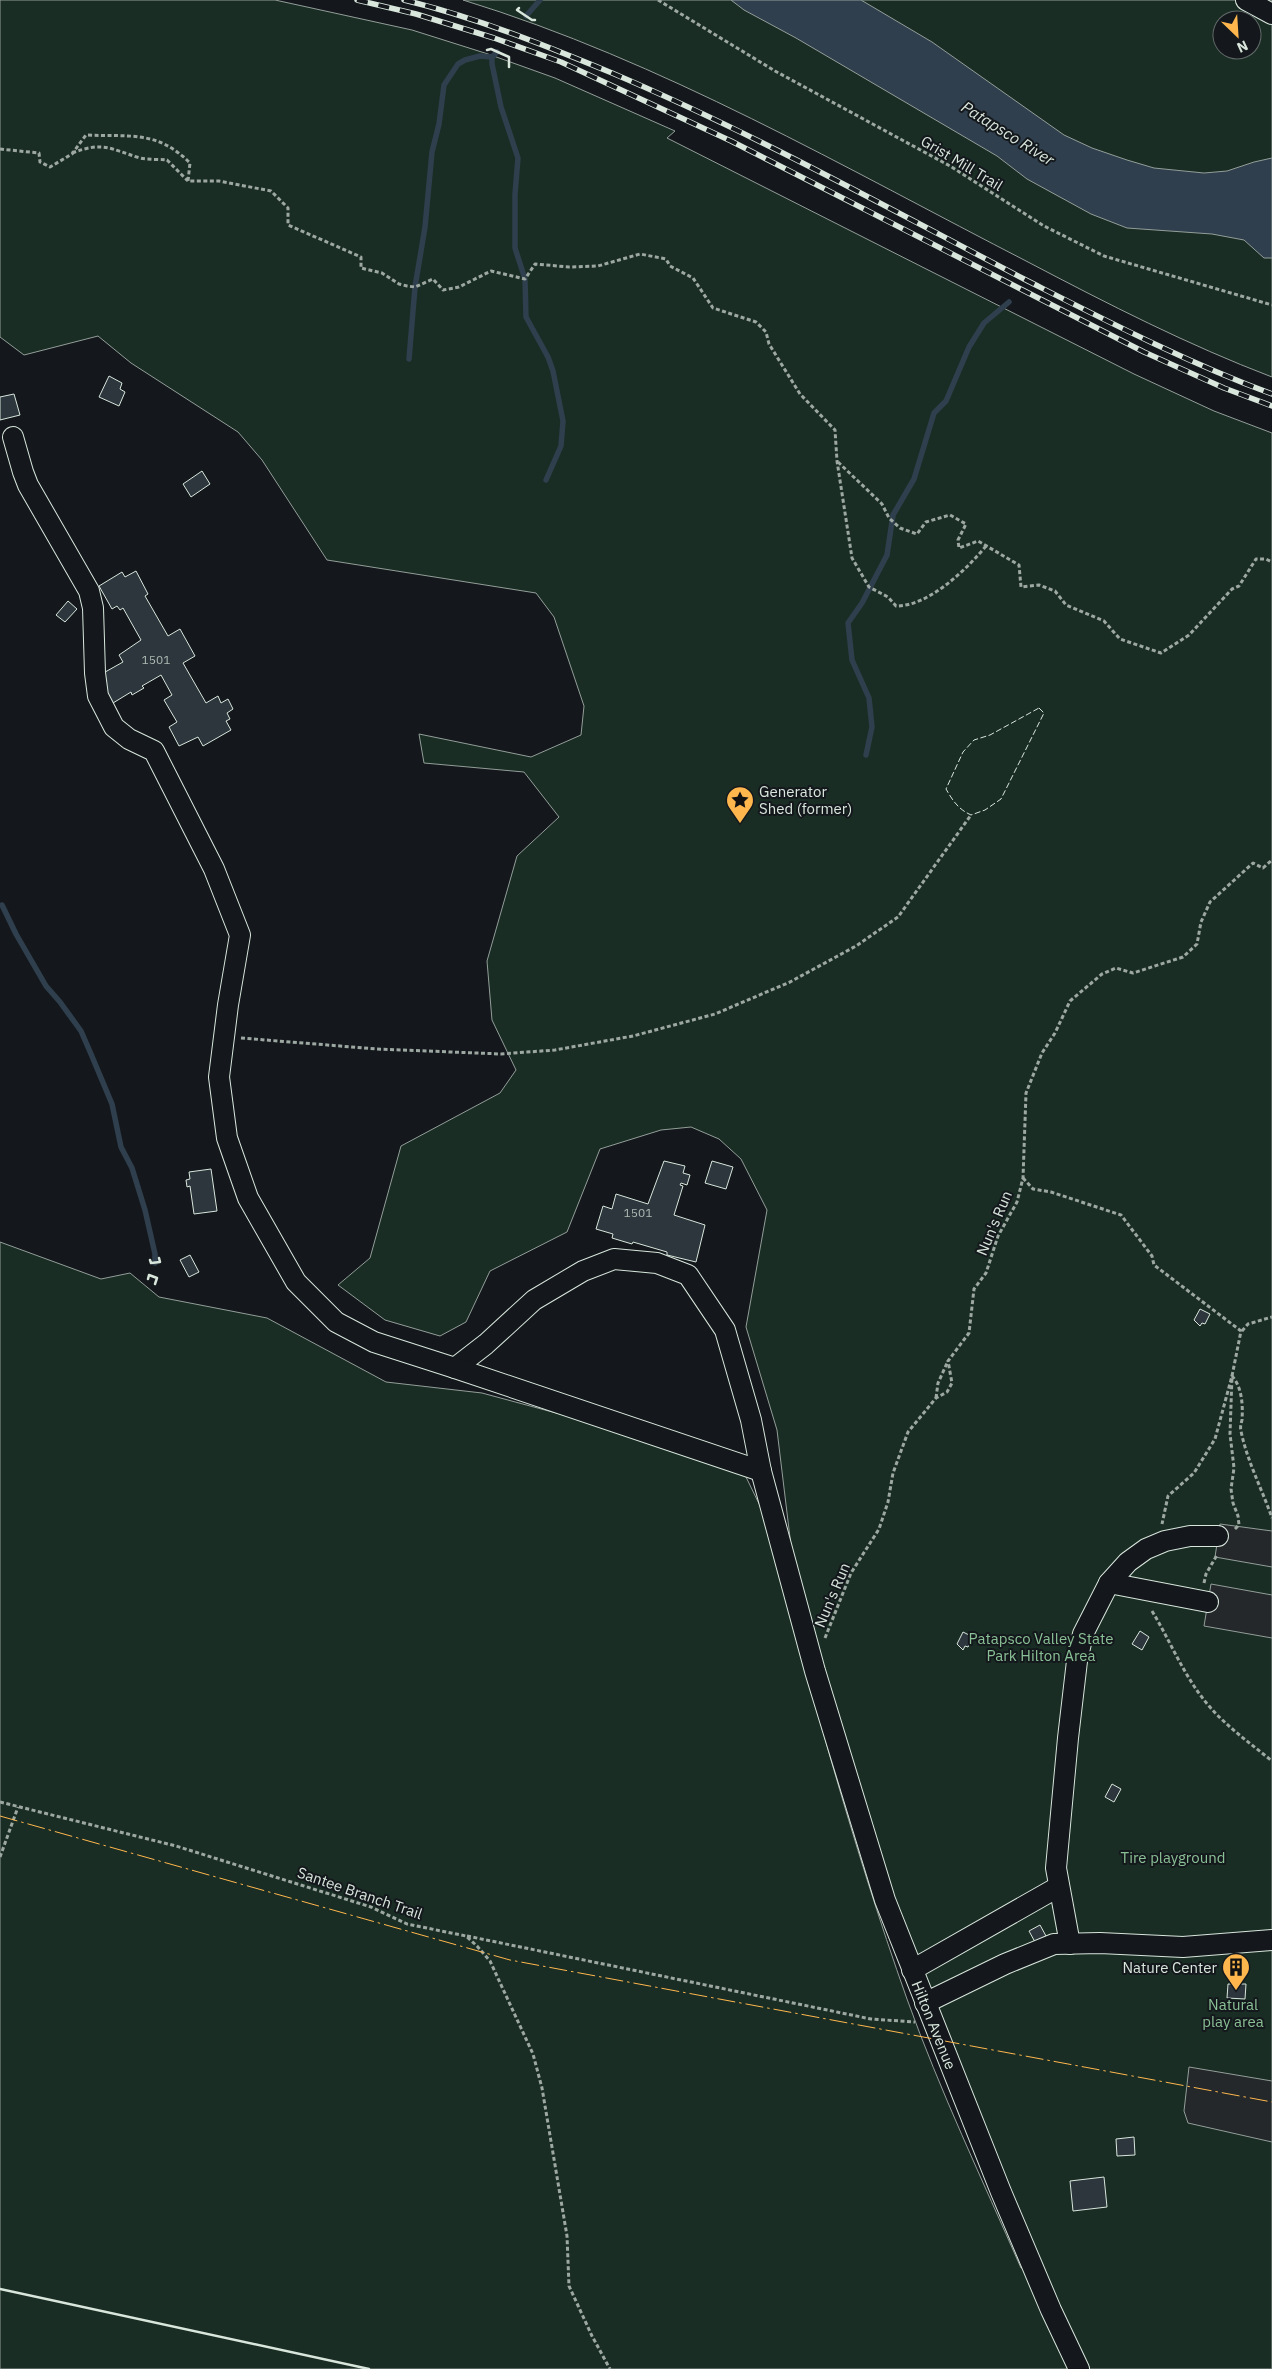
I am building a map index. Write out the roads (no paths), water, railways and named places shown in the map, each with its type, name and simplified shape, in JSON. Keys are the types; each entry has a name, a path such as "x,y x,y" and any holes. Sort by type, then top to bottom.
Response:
{"street":[{"path":"1246,0 1272,14"},
{"path":"13,436 28,484 89,591 92,608 98,696 114,727 129,739 154,751 214,869 240,935 219,1077 227,1138 248,1198 296,1282 336,1322 374,1342 761,1471"},
{"name":"Hilton Avenue","path":"455,1368 486,1344 534,1300 564,1280 614,1260 657,1263 688,1274 725,1330 751,1420 761,1471 815,1671 885,1900 924,2003 1016,2228 1079,2369"},
{"path":"1070,1944 1056,1868 1077,1660 1083,1634 1110,1583 1128,1562 1146,1549 1165,1541 1190,1536 1218,1536"},
{"path":"1110,1583 1205,1597"},
{"path":"912,1970 1058,1887"},
{"path":"924,2003 1035,1950 1054,1944 1100,1943 1183,1947 1268,1944"}],"water":[{"name":"Patapsco River","path":"731,0 861,0 932,42 1064,135 1092,148 1154,168 1204,173 1227,171 1272,158 1272,258 1264,258 1244,240 1212,234 1127,228 1091,214 1027,179 997,156 796,38 744,10"}],"waterway":[{"path":"526,16 540,0"},
{"path":"497,52 492,57 492,64 501,107 518,158 515,194 515,248 525,279 526,317 548,357 553,371 563,421 561,446 546,480"},
{"path":"409,359 415,287 425,227 432,152 439,124 444,85 458,64 480,56 492,57"},
{"path":"866,755 872,727 869,698 852,660 848,623 862,603 887,555 893,515 914,479 934,413 946,401 969,347 984,323 1009,302"},
{"path":"2,905 16,934 46,986 81,1031 91,1054 112,1104 121,1147 132,1168 145,1210 155,1254 155,1263"}],"railway":[{"path":"357,0 416,14 494,38 561,62 731,141 1144,352 1224,388 1272,406"},
{"path":"404,0 509,32 665,96 820,172 1115,325 1208,368 1272,394"}],"place":[{"name":"Generator Shed (former)","path":"740,824"},
{"name":"Nature Center","path":"1236,1991"}],"park label":[{"name":"Patapsco Valley State Park Hilton Area","path":"1041,1646"},
{"name":"Tire playground","path":"1173,1857"},
{"name":"Natural play area","path":"1233,2012"}]}
